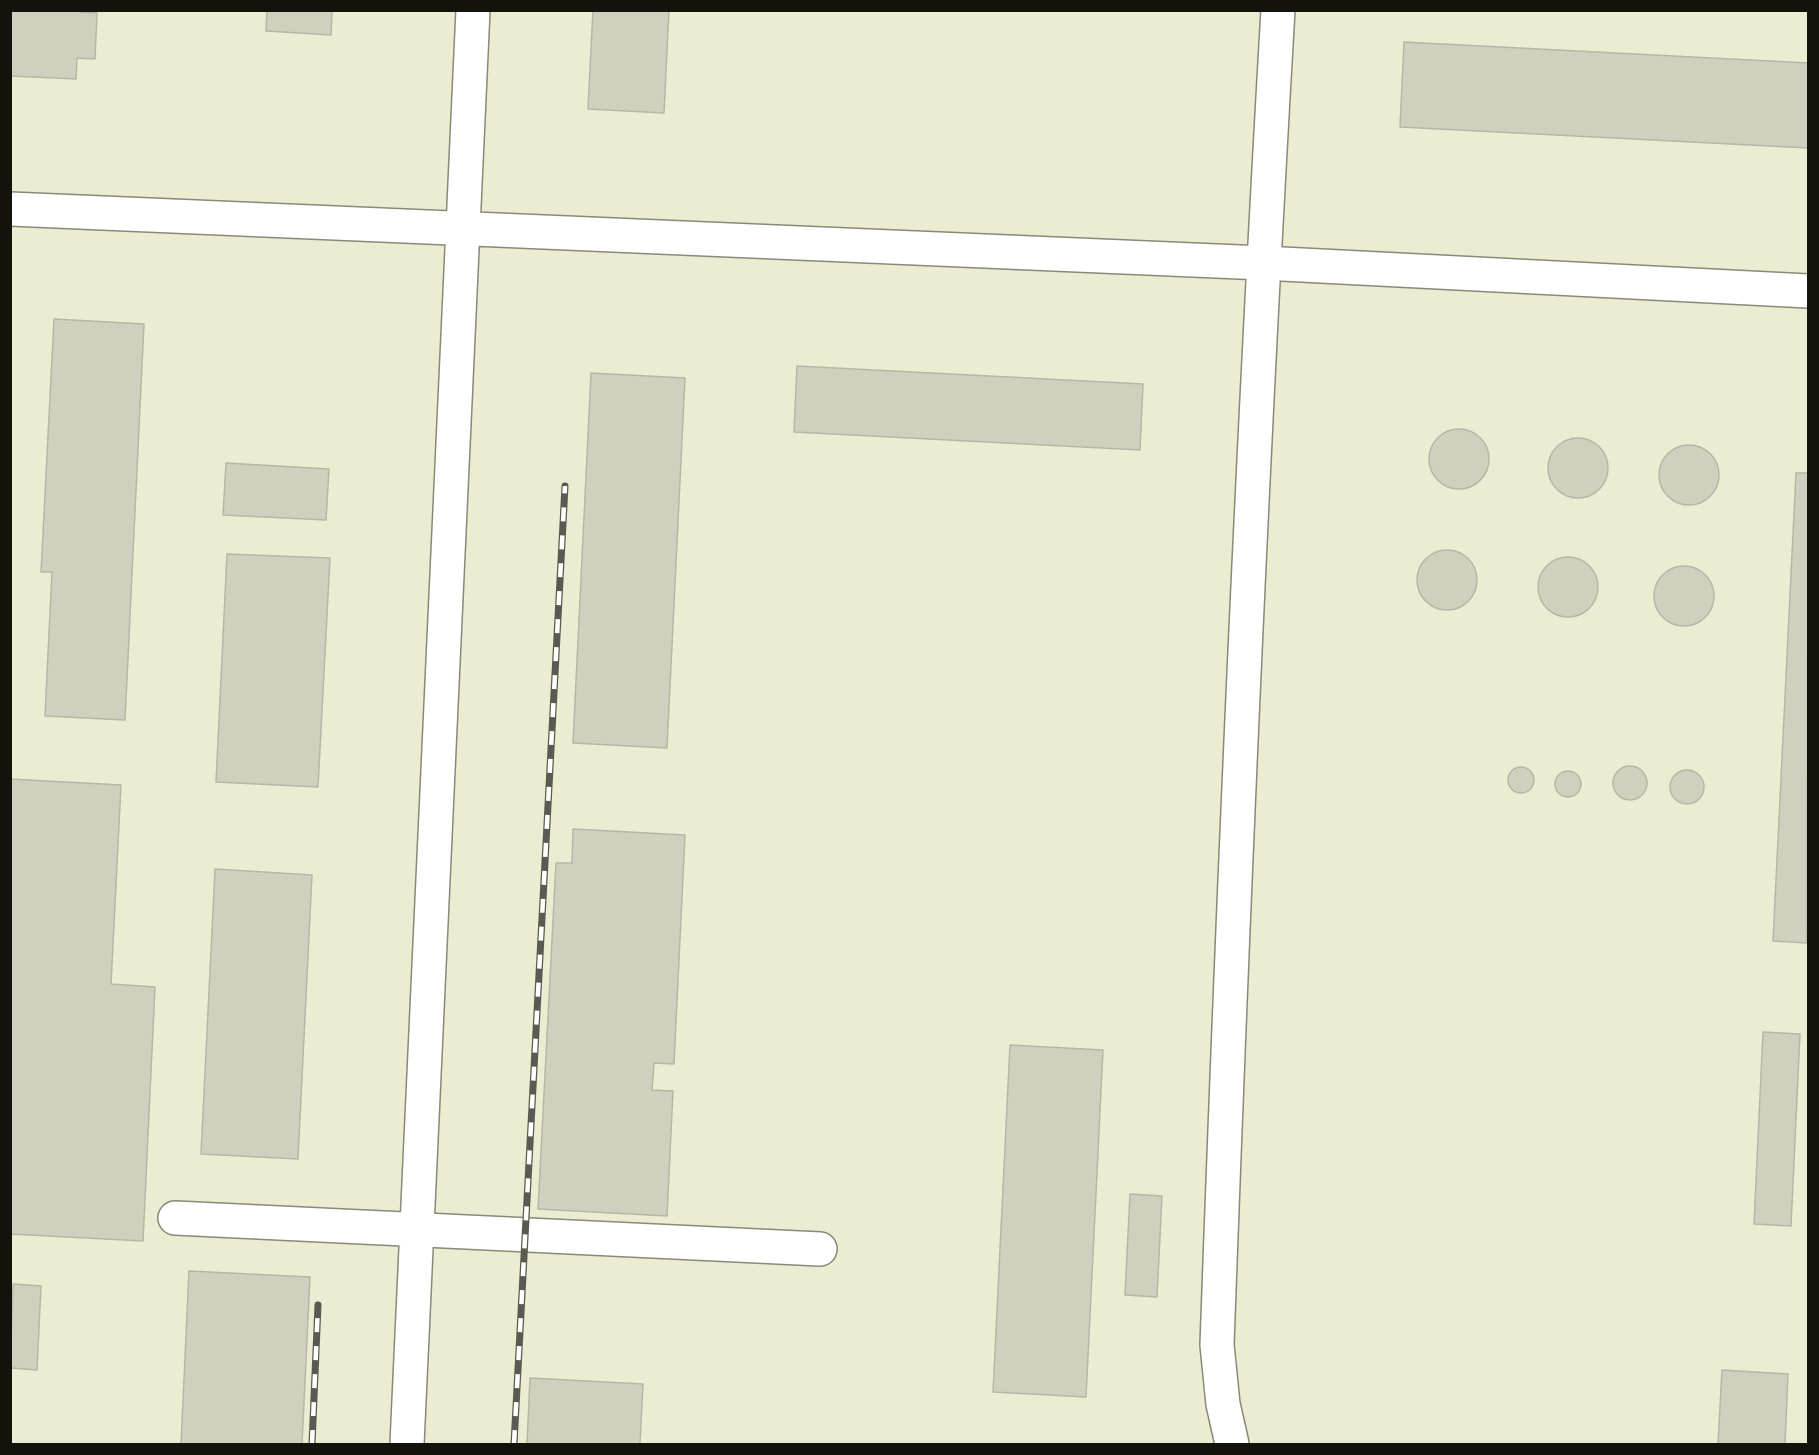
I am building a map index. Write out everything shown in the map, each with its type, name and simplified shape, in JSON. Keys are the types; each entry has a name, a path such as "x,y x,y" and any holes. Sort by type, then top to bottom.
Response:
{"lane":[{"path":"407,1444 473,10"},
{"path":"1232,1444 1223,1404 1217,1345 1231,955 1263,263 1278,10"},
{"path":"10,209 1263,263 1809,291"},
{"path":"175,1218 820,1249"}],"shaded area":[{"path":"11,11 1808,11 1808,1444 11,1444"}],"building":[{"path":"10,10 80,10 80,12 97,13 95,59 77,58 76,79 10,76"},
{"path":"267,10 332,10 331,35 266,31"},
{"path":"593,10 669,10 664,113 588,109"},
{"path":"1404,42 1808,63 1808,148 1400,127"},
{"path":"54,319 144,324 125,720 45,716 52,572 41,572"},
{"path":"797,366 1143,384 1140,450 794,432"},
{"path":"591,373 685,378 667,748 573,743"},
{"path":"1453,429 1465,429 1476,434 1484,442 1489,459 1487,471 1476,484 1465,489 1453,489 1442,484 1434,476 1429,465 1429,453 1434,442 1442,434"},
{"path":"1578,438 1590,440 1603,451 1608,468 1606,480 1595,493 1578,498 1566,496 1553,485 1548,468 1550,456 1561,443"},
{"path":"1683,445 1695,445 1706,450 1714,458 1719,475 1717,487 1706,500 1695,505 1683,505 1672,500 1664,492 1659,481 1659,469 1664,458 1672,450"},
{"path":"226,463 329,469 326,520 223,515"},
{"path":"1796,473 1808,473 1807,943 1773,941"},
{"path":"1441,550 1453,550 1464,555 1472,563 1477,580 1475,592 1464,605 1453,610 1441,610 1430,605 1422,597 1417,586 1417,574 1422,563 1430,555"},
{"path":"227,554 330,558 318,787 216,782"},
{"path":"1568,557 1585,562 1593,570 1598,587 1593,604 1585,612 1568,617 1551,612 1543,604 1538,587 1543,570 1551,562"},
{"path":"1678,566 1690,566 1701,571 1709,579 1714,596 1712,608 1701,621 1690,626 1678,626 1667,621 1659,613 1654,602 1654,590 1659,579 1667,571"},
{"path":"1630,766 1642,771 1647,783 1642,795 1630,800 1618,795 1613,783 1618,771"},
{"path":"1521,767 1530,771 1534,780 1530,789 1521,793 1512,789 1508,780 1512,771"},
{"path":"1687,770 1699,775 1704,787 1699,799 1687,804 1675,799 1670,787 1675,775"},
{"path":"1568,771 1577,775 1581,784 1577,793 1568,797 1559,793 1555,784 1559,775"},
{"path":"10,779 121,785 111,984 155,987 143,1241 10,1234"},
{"path":"573,829 685,835 674,1064 654,1063 652,1090 673,1091 667,1216 538,1209 556,863 572,863"},
{"path":"215,869 312,875 298,1159 201,1154"},
{"path":"1763,1032 1800,1034 1791,1226 1754,1224"},
{"path":"1010,1045 1103,1050 1086,1397 993,1392"},
{"path":"1130,1194 1162,1196 1157,1297 1125,1295"},
{"path":"189,1271 310,1277 302,1444 181,1444"},
{"path":"13,1284 41,1286 37,1370 10,1368"},
{"path":"1722,1370 1788,1374 1785,1444 1718,1444"},
{"path":"530,1378 643,1384 640,1444 527,1444"}],"railway":[{"path":"514,1444 565,486"},
{"path":"312,1444 318,1305"}]}
